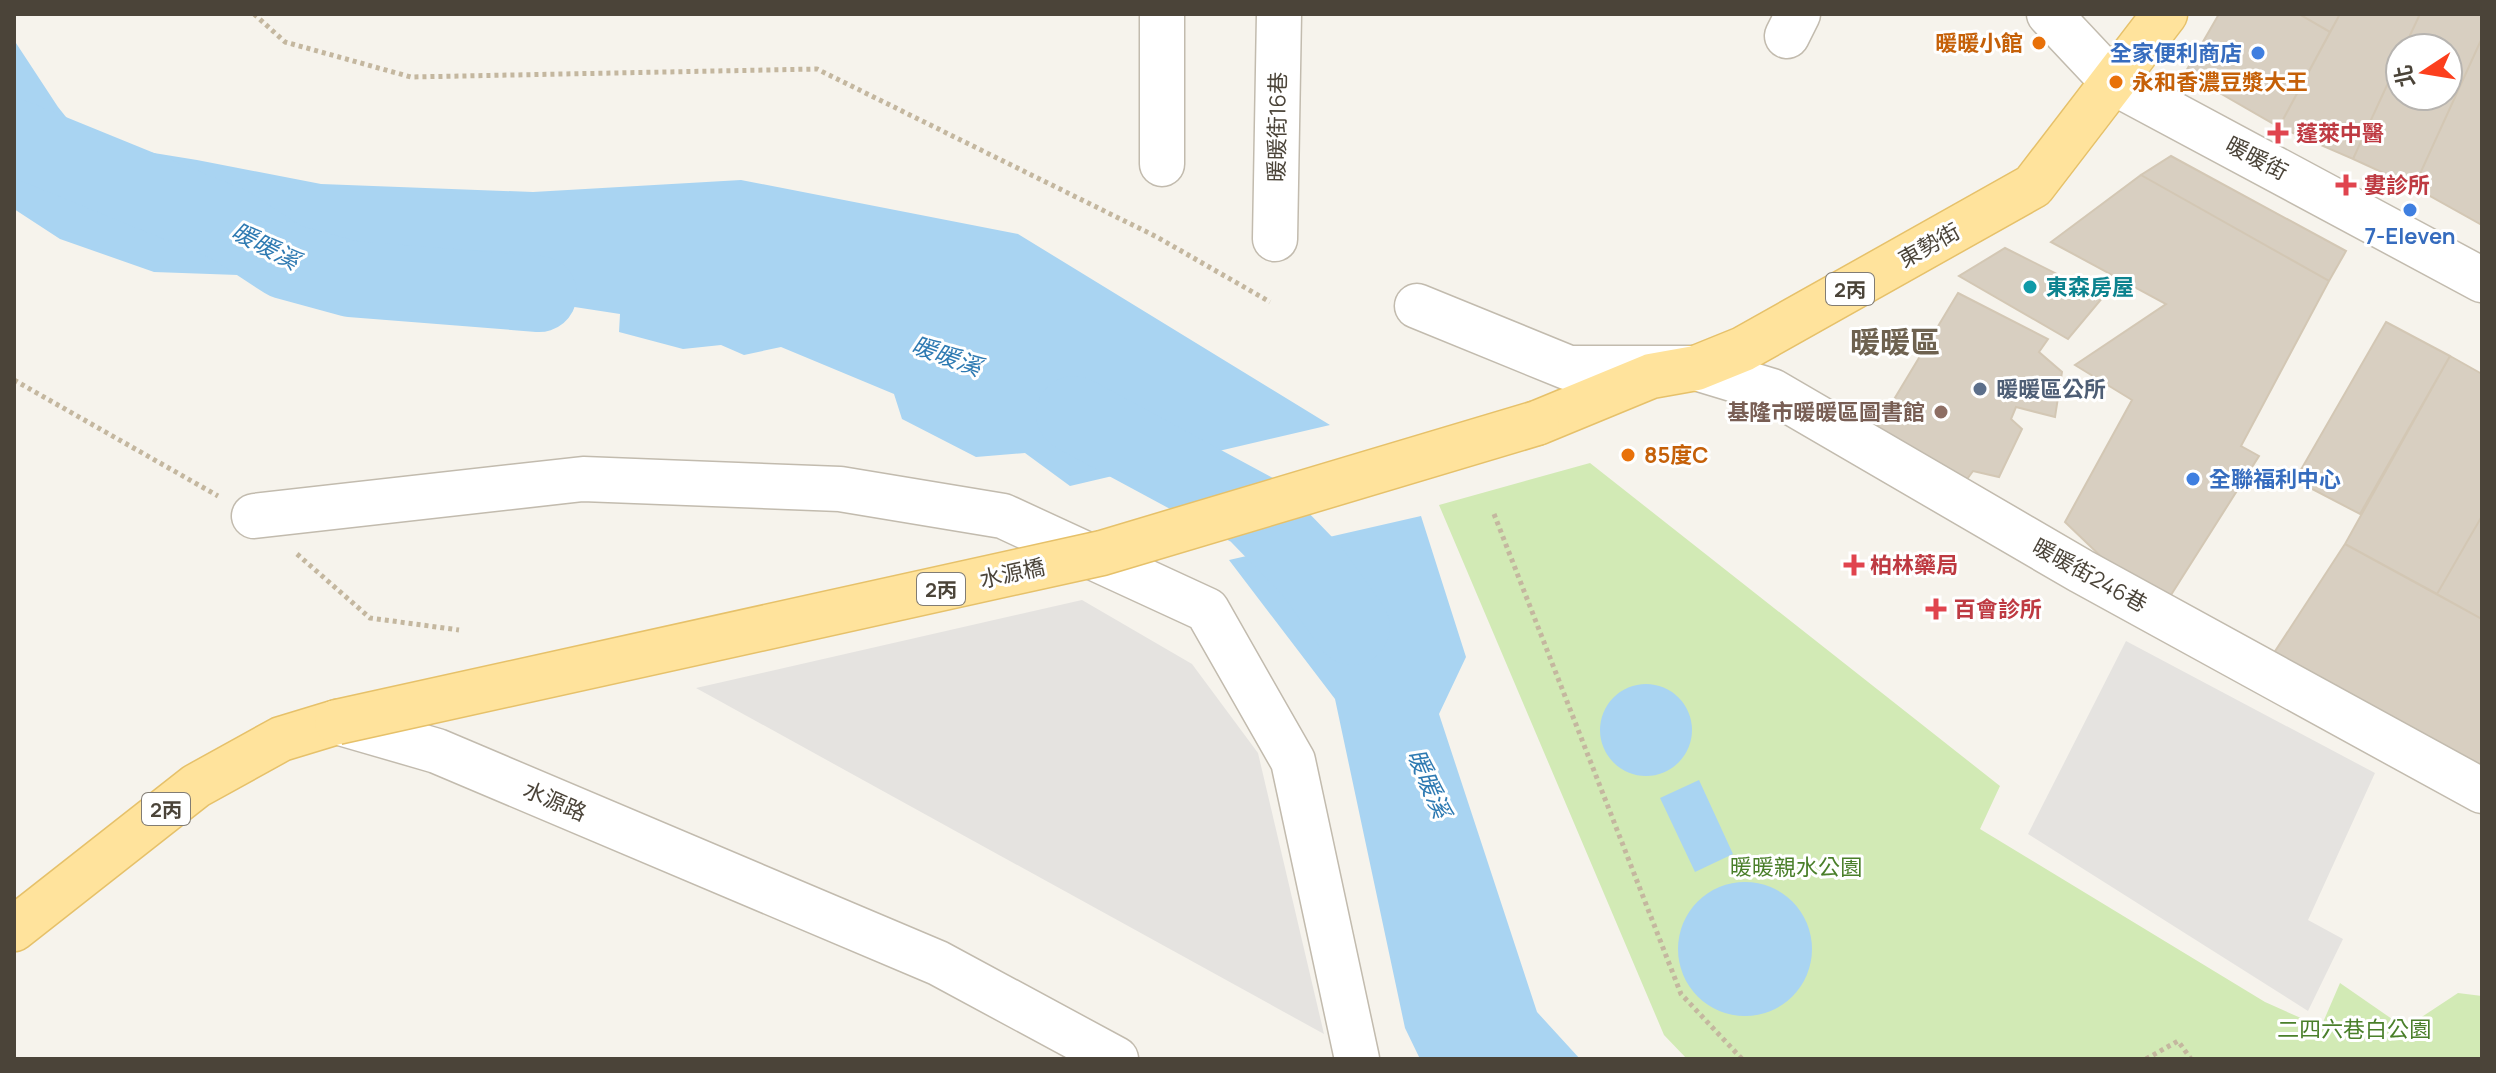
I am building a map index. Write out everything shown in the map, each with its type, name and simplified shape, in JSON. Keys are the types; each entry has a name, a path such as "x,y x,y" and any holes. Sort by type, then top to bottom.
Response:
{"main road":[{"name":"東勢街","path":"1537,423 1651,376 1696,368 1743,349 2033,186 2165,14"},
{"name":"水源橋","path":"337,722 1102,553 1537,423"},
{"name":"2丙","path":"14,929 196,786 281,739 337,722"}],"street":[{"path":"1162,14 1162,164"},
{"name":"暖暖街16巷","path":"1275,239 1279,14"},
{"name":"暖暖街","path":"2049,14 2113,82 2482,280"},
{"name":"暖暖街246巷","path":"1417,306 1569,368 1696,368 1772,391 2081,571 2482,791"},
{"path":"254,516 583,479 840,489 1003,516 1207,610 1293,761 1357,1059"},
{"name":"水源路","path":"337,722 437,751 938,963 1116,1059"}],"path":[{"path":"254,14 285,42 411,77 817,69 1157,237 1270,302"},
{"path":"1494,514 1681,994 1742,1059"},
{"path":"2146,1059 2178,1041 2191,1059"}],"green space":[{"name":"暖暖親水公園","path":"1590,463 2000,786 1980,829 2265,1002 2321,1027 2340,983 2405,1028 2458,993 2482,996 2482,1059 1687,1059 1664,1035 1439,505"}],"shaded area":[{"path":"1082,600 1192,664 1258,753 1324,1034 696,688"},
{"path":"2126,641 2375,773 2308,920 2343,939 2308,1011 2028,834"}],"water":[{"path":"14,40 58,107 86,142 321,184 533,192 741,180 1018,234 1330,425 1070,486 1025,453 976,457 902,419 894,394 781,347 744,355 721,345 683,349 619,332 620,314 302,265 275,280 256,284 238,275 154,272 60,239 14,209"},
{"path":"1421,516 1466,657 1439,714 1537,1012 1580,1059 1420,1059 1405,1028 1335,699 1229,560"},
{"path":"1646,684 1664,687 1679,697 1689,712 1692,730 1689,748 1679,763 1664,773 1646,776 1628,773 1613,763 1603,748 1600,730 1603,712 1613,697 1628,687"},
{"path":"1699,780 1733,854 1695,872 1660,798"},
{"path":"1745,882 1771,887 1792,902 1807,923 1812,949 1807,975 1792,996 1771,1011 1745,1016 1719,1011 1698,996 1683,975 1678,949 1683,923 1698,902 1719,887"}],"building":[{"name":"全家便利商店","path":"2219,14 2299,14 2330,32 2279,127 2185,73"},
{"path":"2299,14 2340,14 2330,32"},
{"path":"2340,14 2420,14 2412,32 2384,32 2384,92 2353,159 2279,127"},
{"path":"2420,14 2482,14 2482,38 2464,77 2464,32 2412,32"},
{"path":"2482,38 2482,225 2414,187 2448,112 2464,112 2464,77"},
{"path":"2384,92 2384,112 2448,112 2414,187 2353,159"},
{"path":"2171,156 2346,251 2329,281 2141,175"},
{"path":"2141,175 2329,281 2241,446 2259,456 2164,606 2138,592 2065,522 2132,400 2075,365 2166,304 2051,242"},
{"name":"東森房屋","path":"2005,248 2103,297 2068,339 1959,276"},
{"name":"暖暖區公所","path":"1958,293 2048,339 2039,352 2062,372 2055,417 2016,407 2011,419 2022,429 1999,477 1973,471 1965,482 1875,431"},
{"path":"2386,322 2450,356 2360,514 2295,480"},
{"path":"2450,356 2482,374 2482,516 2437,594 2345,544"},
{"path":"2482,516 2482,619 2437,594"},
{"path":"2345,544 2482,619 2482,773 2270,659"}],"waterway":[{"name":"暖暖溪","path":"14,137 230,225 285,261 351,279 539,294"},
{"name":"暖暖溪","path":"1074,414 1254,511 1312,571 1352,627"}],"place":[{"name":"暖暖小館","path":"2039,43"},
{"name":"全家便利商店","path":"2258,53"},
{"name":"永和香濃豆漿大王","path":"2116,82"},
{"name":"蓬萊中醫","path":"2278,133"},
{"name":"婁診所","path":"2346,185"},
{"name":"7-Eleven","path":"2410,210"},
{"name":"東森房屋","path":"2030,287"},
{"name":"暖暖區公所","path":"1980,389"},
{"name":"基隆市暖暖區圖書館","path":"1941,412"},
{"name":"85度C","path":"1628,455"},
{"name":"全聯福利中心","path":"2193,479"},
{"name":"柏林藥局","path":"1854,565"},
{"name":"百會診所","path":"1936,609"}],"district":[{"name":"暖暖區","path":"1895,341"}],"park label":[{"name":"二四六巷白公園","path":"2354,1029"}]}
